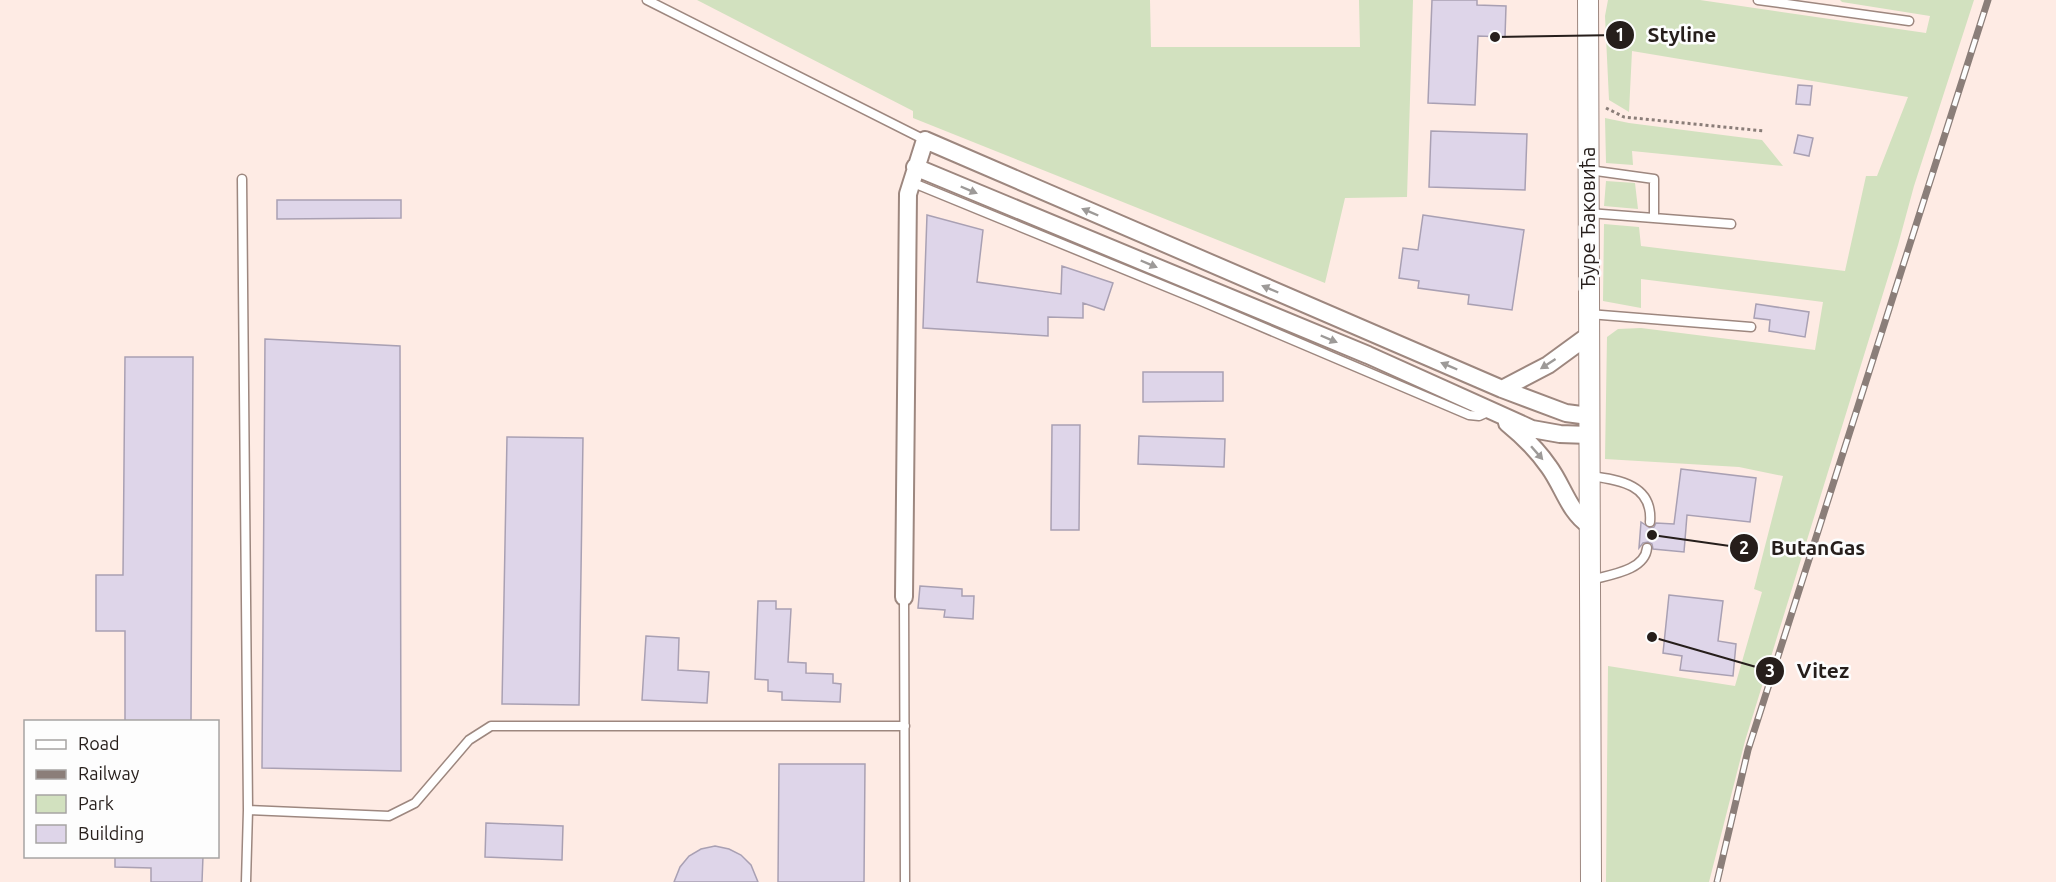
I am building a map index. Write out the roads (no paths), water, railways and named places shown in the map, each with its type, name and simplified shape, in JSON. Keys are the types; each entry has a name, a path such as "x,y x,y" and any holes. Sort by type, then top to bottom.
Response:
{"street":[{"name":"Ђуре Ђаковића","path":"1588,0 1592,882"},
{"path":"904,597 908,194 925,140 1502,389 1566,413 1589,426"},
{"path":"913,175 1357,351 1532,429 1560,434 1589,426"},
{"path":"1502,389 1548,364 1586,338 1588,334"},
{"path":"1493,411 1523,437 1550,468 1569,501 1582,520 1589,525"}],"lane":[{"path":"647,0 925,140"},
{"path":"1758,0 1814,4 1909,21"},
{"path":"1588,170 1653,179 1654,218"},
{"path":"242,179 248,810 246,882"},
{"path":"1588,213 1731,225"},
{"path":"1588,314 1751,327"},
{"path":"1589,476 1615,479 1635,487 1643,495 1650,510 1650,522"},
{"path":"1590,580 1631,568 1646,555 1647,548"},
{"path":"904,597 905,882"},
{"path":"248,810 389,816 416,803 469,740 491,726 905,726"}],"railway":[{"path":"1717,882 1748,750 1988,0"}],"place":[{"name":"Styline","path":"1495,37"},
{"name":"ButanGas","path":"1652,535"},
{"name":"Vitez","path":"1652,637"}]}
